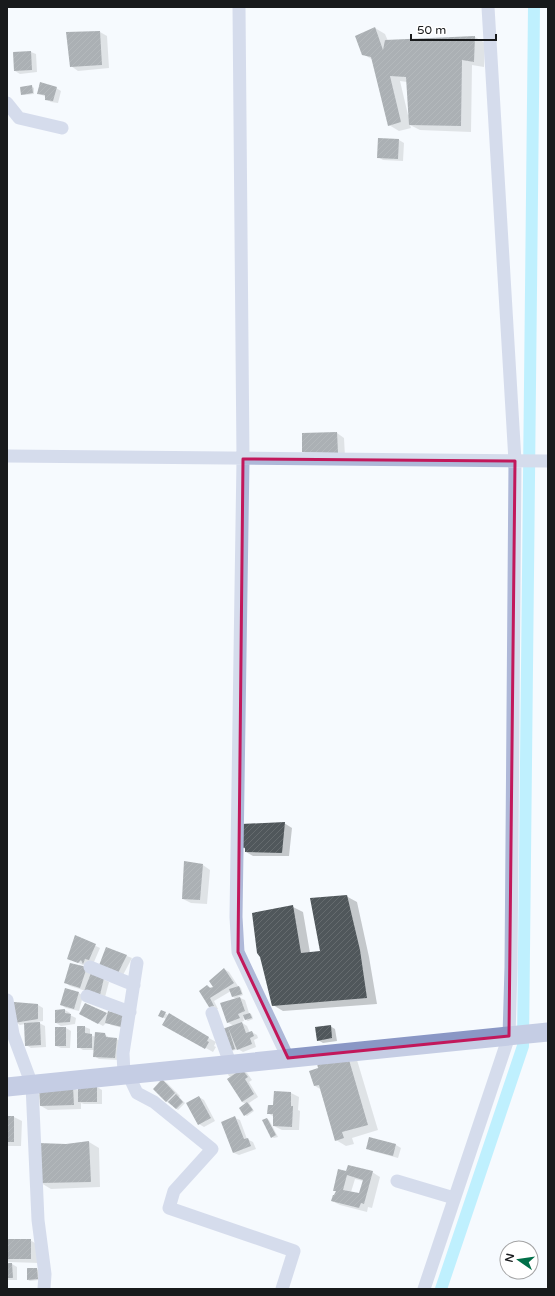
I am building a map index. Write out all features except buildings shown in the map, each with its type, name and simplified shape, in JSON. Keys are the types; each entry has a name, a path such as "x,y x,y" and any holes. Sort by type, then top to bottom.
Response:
{"street":[{"path":"239,7 243,459 236,918 238,952 288,1058"},
{"path":"424,1289 454,1198 511,1036 515,461 488,7"},
{"path":"7,103 20,118 62,128"},
{"path":"7,456 546,461"},
{"path":"137,963 123,1053 126,1074 137,1094 154,1102 212,1148 174,1191 169,1208 294,1251 282,1289"},
{"path":"90,967 134,985"},
{"path":"87,996 130,1012"},
{"path":"7,1000 13,1034 32,1084 38,1220 45,1274 44,1289"},
{"path":"212,1012 230,1064"},
{"path":"7,1087 542,1033"},
{"path":"397,1181 454,1198"}],"highlighted area":[{"path":"243,459 515,461 509,1036 288,1058 238,952"}],"waterway":[{"path":"441,1289 523,1046 534,7"}]}
